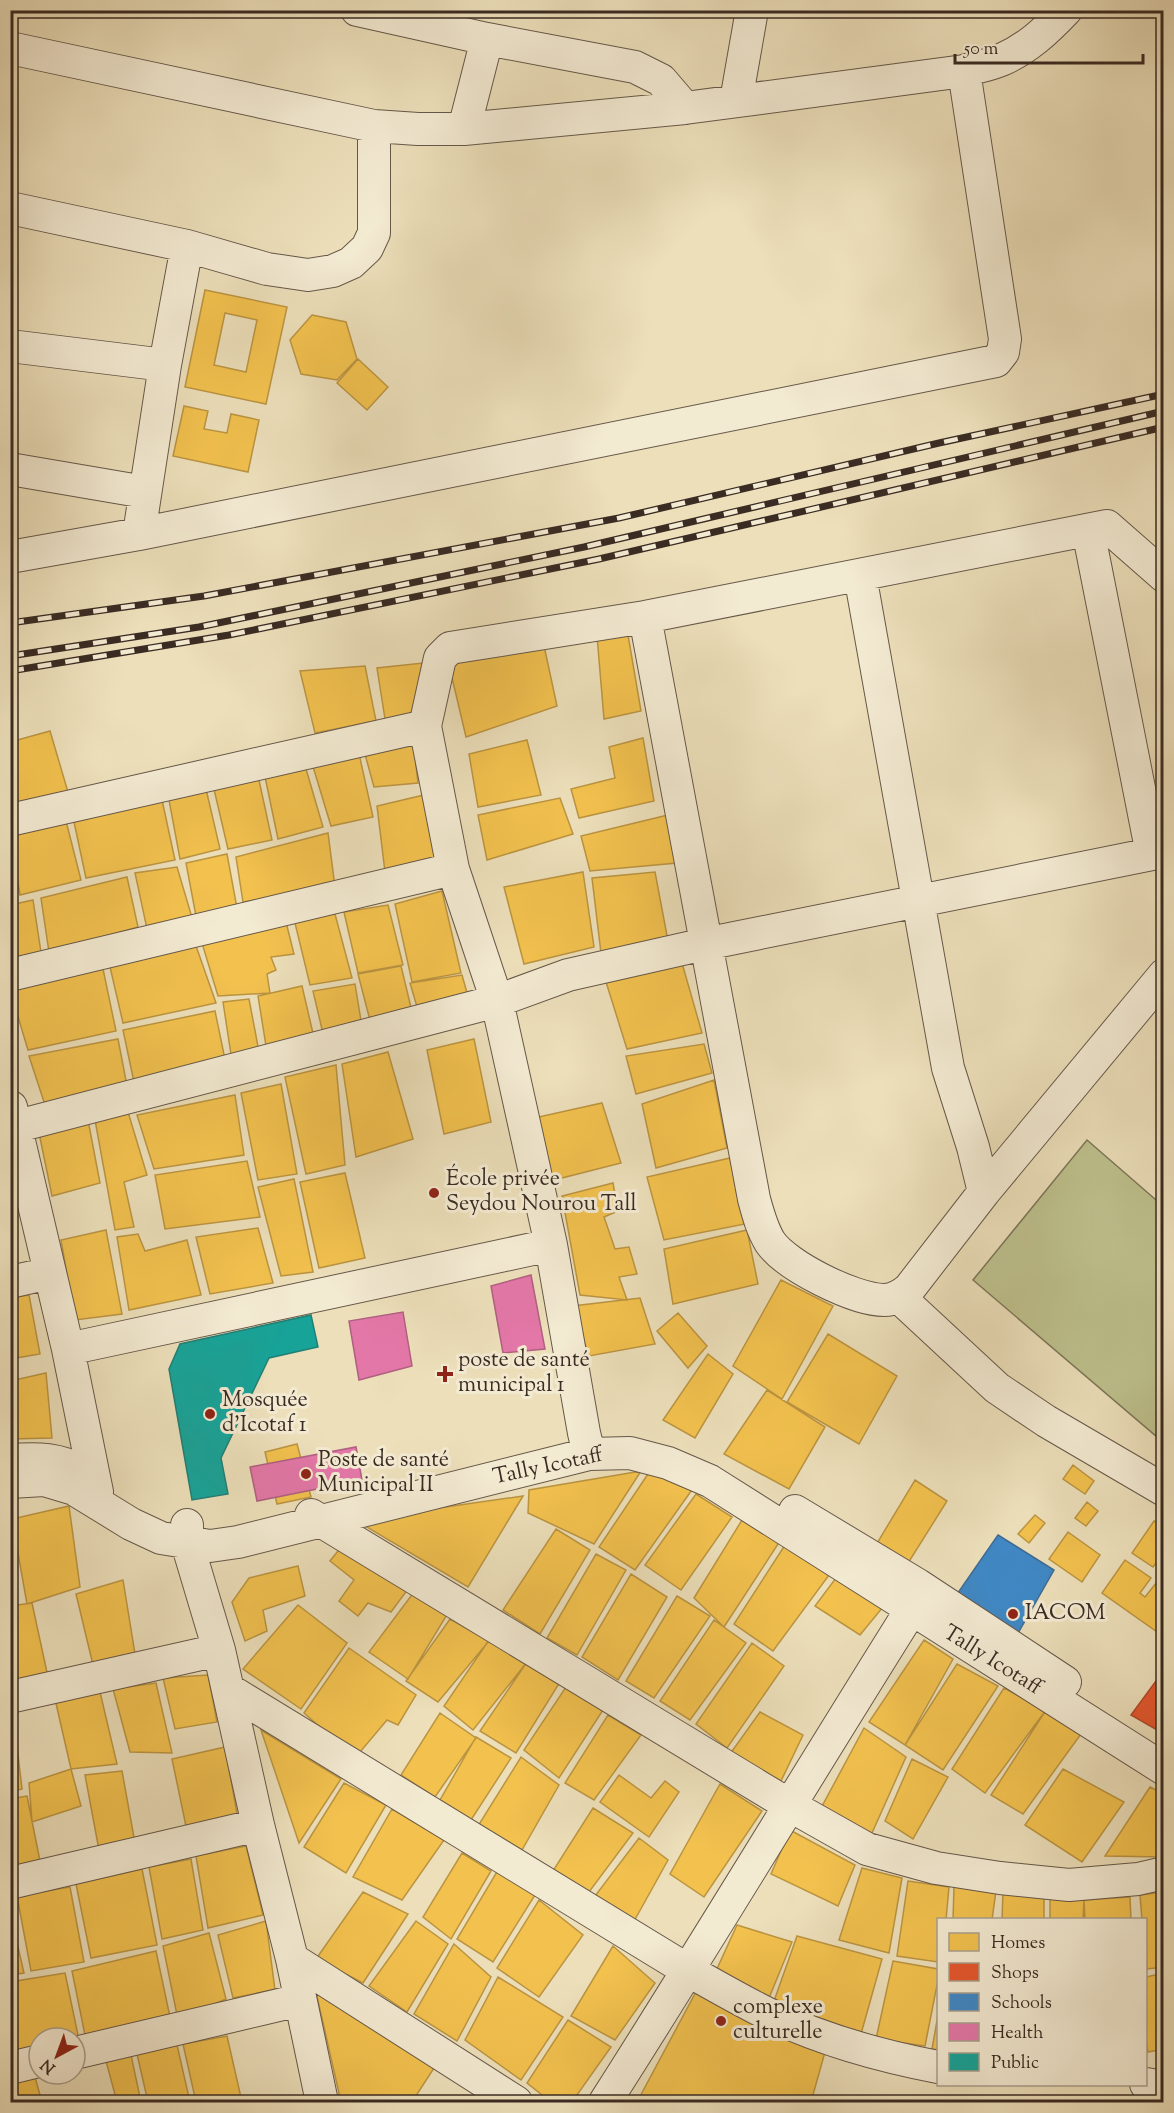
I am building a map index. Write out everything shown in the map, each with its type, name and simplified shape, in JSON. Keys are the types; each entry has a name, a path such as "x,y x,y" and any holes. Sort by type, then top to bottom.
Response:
{"street":[{"path":"357,10 487,39 635,67 661,80 685,108"},
{"path":"736,101 753,10"},
{"path":"10,48 374,126 464,129 685,108 964,70 1000,61 1022,50 1044,33 1066,10"},
{"path":"464,129 487,39"},
{"path":"10,557 139,534 996,361 1004,352 1005,339 964,70"},
{"path":"10,208 188,246 267,269 308,275 333,272 351,263 367,248 374,233 374,126"},
{"path":"139,534 165,365 188,246"},
{"path":"10,346 165,365"},
{"path":"10,469 145,492"},
{"path":"586,1443 551,1245 497,1001 453,869 425,726 440,658 450,648 645,617 1107,526 1164,576"},
{"path":"97,1491 68,1349 12,1120 497,1001 568,975 1158,848 1088,530"},
{"path":"860,574 948,1068 973,1147 984,1192"},
{"path":"645,617 754,1199 759,1221 771,1244 790,1261 825,1281 862,1296 885,1300 899,1297 909,1289 984,1192 1164,975"},
{"path":"10,820 425,726"},
{"path":"10,975 453,869"},
{"path":"68,1349 551,1245"},
{"path":"10,1282 50,1274"},
{"path":"899,1297 997,1388 1046,1421 1164,1490"},
{"name":"Tally Icotaff","path":"10,1482 45,1480 74,1489 97,1491 134,1504 187,1532 208,1524 309,1514 629,1431 669,1442 713,1460 918,1585 1164,1746"},
{"name":"Tally Icotaff","path":"586,1443 668,1463 710,1481 1164,1769"},
{"name":"Tally Icotaff","path":"10,1460 43,1458 75,1468 97,1491"},
{"path":"309,1514 867,1849 936,1868 1000,1878 1069,1885 1138,1879 1164,1873"},
{"path":"187,1532 229,1690 258,1825 292,1959 322,2103"},
{"path":"605,2103 911,1610"},
{"path":"10,1697 219,1650"},
{"path":"229,1690 688,1971 767,2013 844,2044 937,2067"},
{"path":"10,1883 258,1825"},
{"path":"292,1959 516,2103"},
{"path":"87,2050 300,2000"},
{"path":"10,2068 27,2064"},
{"path":"1147,2084 1164,2087"}],"green space":[{"path":"1087,1140 1163,1206 1163,1442 973,1280"}],"building: Homes":[{"path":"205,290 287,307 266,404 185,387","holes":["225,313 257,320 246,372 214,365"]},
{"path":"312,315 346,322 357,359 337,380 301,374 290,340"},
{"path":"358,359 388,387 367,410 337,383"},
{"path":"184,406 208,411 204,429 227,433 231,414 259,420 248,472 173,456"},
{"path":"628,635 641,711 604,719 597,636"},
{"path":"543,641 557,706 466,737 449,665"},
{"path":"423,663 420,713 385,719 377,668"},
{"path":"365,666 376,721 315,733 300,671"},
{"path":"50,731 68,792 10,804 10,742"},
{"path":"643,738 654,801 579,818 571,789 615,778 609,747"},
{"path":"413,739 418,783 374,787 363,747"},
{"path":"527,740 541,795 478,807 469,754"},
{"path":"358,749 373,817 331,826 311,760"},
{"path":"304,762 323,827 278,839 264,772"},
{"path":"257,771 272,840 228,849 213,785"},
{"path":"206,789 220,849 180,859 169,800"},
{"path":"424,795 439,863 385,872 377,806"},
{"path":"560,798 573,834 487,860 478,815"},
{"path":"162,800 175,860 86,878 74,822"},
{"path":"668,815 677,863 590,871 581,836"},
{"path":"66,821 81,880 20,895 10,834"},
{"path":"328,833 335,887 243,902 236,857"},
{"path":"227,854 237,908 196,916 186,863"},
{"path":"177,867 193,921 147,929 135,873"},
{"path":"583,872 594,947 524,964 504,887"},
{"path":"655,872 668,941 601,953 592,878"},
{"path":"127,877 138,927 49,952 41,898"},
{"path":"442,891 461,973 412,982 395,904"},
{"path":"33,900 42,959 10,967 10,905"},
{"path":"388,905 403,965 358,973 344,912"},
{"path":"335,914 352,978 310,985 294,919"},
{"path":"286,922 294,954 271,957 276,970 267,974 270,993 218,996 202,943"},
{"path":"196,946 216,1003 123,1023 110,967"},
{"path":"682,963 702,1033 627,1049 606,982"},
{"path":"401,966 414,1020 372,1028 358,974"},
{"path":"103,969 116,1031 28,1050 10,990"},
{"path":"462,975 471,1007 420,1017 410,983"},
{"path":"355,984 363,1033 325,1042 313,991"},
{"path":"302,986 315,1042 267,1052 258,996"},
{"path":"249,999 260,1057 232,1061 223,1002"},
{"path":"215,1011 227,1069 135,1087 123,1030"},
{"path":"118,1039 128,1091 45,1105 29,1056"},
{"path":"474,1039 491,1122 444,1134 427,1050"},
{"path":"704,1044 712,1073 636,1094 626,1056"},
{"path":"388,1052 413,1139 356,1157 342,1064"},
{"path":"336,1065 345,1165 306,1174 285,1077"},
{"path":"714,1080 727,1148 656,1168 642,1104"},
{"path":"281,1084 297,1174 258,1180 241,1093"},
{"path":"235,1095 244,1155 154,1169 137,1115"},
{"path":"602,1103 621,1163 550,1181 534,1118"},
{"path":"128,1112 147,1175 124,1182 134,1227 115,1230 95,1120"},
{"path":"88,1120 100,1183 52,1196 38,1128"},
{"path":"730,1158 745,1224 664,1240 647,1177"},
{"path":"247,1161 260,1217 165,1229 155,1175"},
{"path":"345,1173 365,1258 319,1268 300,1182"},
{"path":"294,1179 313,1272 281,1276 258,1187"},
{"path":"613,1183 618,1211 604,1217 615,1249 629,1247 637,1274 619,1277 627,1300 580,1295 562,1196"},
{"path":"258,1228 273,1283 210,1294 196,1237"},
{"path":"106,1230 122,1314 75,1320 61,1240"},
{"path":"747,1230 758,1284 673,1304 664,1249"},
{"path":"138,1234 145,1251 187,1240 201,1295 129,1310 117,1237"},
{"path":"781,1280 833,1306 782,1399 733,1366"},
{"path":"29,1295 40,1354 10,1359 10,1298"},
{"path":"640,1298 655,1344 589,1356 573,1306"},
{"path":"678,1313 707,1346 688,1368 657,1331"},
{"path":"828,1334 897,1376 859,1444 787,1402"},
{"path":"708,1354 733,1374 695,1438 663,1420"},
{"path":"46,1373 52,1438 10,1439 10,1381"},
{"path":"767,1390 825,1427 789,1489 724,1454"},
{"path":"297,1444 311,1497 277,1504 265,1452"},
{"path":"1073,1465 1094,1481 1085,1494 1063,1479"},
{"path":"641,1471 594,1544 528,1513 529,1490"},
{"path":"650,1471 694,1487 635,1570 599,1547"},
{"path":"915,1480 947,1501 905,1568 873,1550"},
{"path":"696,1494 732,1517 681,1590 645,1565"},
{"path":"523,1496 468,1587 355,1520"},
{"path":"1087,1502 1098,1511 1086,1526 1075,1518"},
{"path":"69,1506 80,1587 27,1604 12,1519"},
{"path":"1035,1515 1045,1523 1029,1543 1018,1534"},
{"path":"742,1520 780,1541 724,1627 694,1598"},
{"path":"1154,1521 1164,1527 1164,1552 1153,1567 1132,1553"},
{"path":"556,1529 590,1550 540,1634 503,1610"},
{"path":"1068,1532 1100,1555 1082,1582 1049,1559"},
{"path":"785,1545 832,1571 773,1651 734,1624"},
{"path":"342,1546 408,1589 391,1612 368,1603 358,1616 339,1601 354,1580 330,1561"},
{"path":"596,1554 626,1570 577,1655 547,1638"},
{"path":"1125,1560 1151,1578 1140,1593 1145,1597 1157,1582 1164,1587 1164,1629 1160,1634 1102,1593"},
{"path":"298,1566 305,1596 263,1610 267,1631 245,1641 232,1602 249,1578"},
{"path":"631,1574 667,1597 618,1680 582,1657"},
{"path":"836,1578 883,1607 860,1635 815,1606"},
{"path":"123,1580 136,1660 94,1669 76,1594"},
{"path":"414,1592 448,1613 408,1679 369,1652"},
{"path":"677,1596 710,1616 654,1698 626,1681"},
{"path":"32,1603 48,1677 10,1684 10,1606"},
{"path":"298,1605 347,1643 301,1709 243,1669"},
{"path":"450,1619 489,1641 438,1702 406,1681"},
{"path":"714,1620 746,1643 690,1720 660,1701"},
{"path":"489,1640 527,1662 473,1730 444,1706"},
{"path":"924,1640 953,1659 905,1745 869,1722"},
{"path":"752,1643 784,1666 727,1748 696,1724"},
{"path":"349,1648 416,1695 398,1725 387,1720 355,1758 304,1713"},
{"path":"527,1662 560,1682 516,1753 480,1731"},
{"path":"957,1664 998,1686 943,1770 905,1745"},
{"path":"208,1675 217,1722 175,1729 163,1678"},
{"path":"156,1683 172,1753 130,1752 113,1689"},
{"path":"566,1687 603,1710 559,1778 524,1750"},
{"path":"1004,1688 1046,1710 985,1793 952,1769"},
{"path":"100,1692 117,1764 71,1769 55,1699"},
{"path":"1046,1710 1081,1734 1023,1814 991,1795"},
{"path":"13,1712 22,1789 10,1792 10,1713"},
{"path":"760,1712 803,1735 781,1781 730,1754"},
{"path":"440,1713 476,1738 435,1797 401,1775"},
{"path":"608,1715 641,1735 594,1800 565,1783"},
{"path":"864,1728 906,1757 872,1833 820,1810"},
{"path":"261,1730 341,1779 299,1843"},
{"path":"476,1737 511,1758 471,1820 440,1800"},
{"path":"225,1747 238,1819 187,1831 172,1759"},
{"path":"521,1757 559,1785 522,1850 478,1826"},
{"path":"912,1759 948,1777 913,1839 885,1821"},
{"path":"71,1769 81,1806 32,1822 29,1783"},
{"path":"1063,1769 1124,1802 1082,1862 1025,1825"},
{"path":"122,1771 135,1843 99,1850 85,1775"},
{"path":"619,1775 651,1798 665,1781 679,1792 649,1837 600,1802"},
{"path":"344,1783 386,1805 346,1873 304,1847"},
{"path":"720,1784 762,1811 704,1897 670,1874"},
{"path":"1150,1787 1164,1794 1164,1857 1105,1856"},
{"path":"27,1796 41,1866 10,1872 10,1799"},
{"path":"593,1808 633,1833 586,1896 551,1874"},
{"path":"392,1809 444,1840 402,1900 353,1877"},
{"path":"790,1830 855,1865 838,1906 771,1874"},
{"path":"639,1838 668,1860 633,1923 592,1900"},
{"path":"246,1846 263,1915 208,1928 196,1856"},
{"path":"462,1853 491,1871 451,1939 423,1917"},
{"path":"191,1859 203,1930 162,1939 149,1867"},
{"path":"862,1868 902,1878 889,1953 839,1940"},
{"path":"142,1869 157,1945 91,1958 76,1884"},
{"path":"498,1870 535,1895 493,1962 457,1939"},
{"path":"908,1881 949,1887 946,1918 937,1918 937,1962 897,1956"},
{"path":"954,1886 996,1891 992,1918 953,1918"},
{"path":"70,1887 84,1962 31,1971 17,1896"},
{"path":"1003,1891 1044,1892 1044,1918 1002,1918"},
{"path":"363,1892 408,1914 363,1983 316,1959"},
{"path":"1164,1892 1164,1967 1147,1969 1147,1918 1142,1918 1140,1895"},
{"path":"1130,1897 1131,1918 1085,1918 1084,1900"},
{"path":"1050,1898 1084,1900 1083,1918 1050,1918"},
{"path":"539,1900 583,1935 539,1997 497,1968"},
{"path":"10,1912 24,1973 10,1975"},
{"path":"266,1921 275,1990 233,1998 218,1935"},
{"path":"416,1921 448,1944 407,2012 369,1986"},
{"path":"737,1925 792,1942 769,1998 716,1971"},
{"path":"209,1933 226,1999 178,2020 163,1946"},
{"path":"797,1936 882,1959 861,2034 774,2001"},
{"path":"454,1944 491,1977 457,2041 414,2014"},
{"path":"613,1946 655,1983 615,2040 571,2016"},
{"path":"156,1951 170,2017 87,2035 87,2026 83,2026 72,1971"},
{"path":"893,1961 937,1969 937,1985 925,2046 876,2039"},
{"path":"65,1973 76,2026 27,2026 27,2049 10,2053 10,1982"},
{"path":"1164,1973 1164,2049 1148,2052 1147,2044 1147,1977"},
{"path":"498,1977 563,2017 521,2080 465,2040"},
{"path":"314,1983 436,2065 412,2102 341,2102"},
{"name":"complexe culturelle","path":"697,1990 825,2052 811,2102 637,2102"},
{"path":"568,2020 611,2047 572,2102 551,2102 527,2083"},
{"path":"937,2021 937,2050 932,2049"},
{"path":"227,2036 242,2102 196,2102 183,2044"},
{"path":"177,2045 190,2102 148,2102 137,2054"},
{"path":"131,2055 141,2102 117,2102 106,2061"},
{"path":"27,2078 27,2086 38,2086 42,2102 10,2102 10,2080"}],"building: Shops":[{"path":"1164,1670 1164,1734 1131,1715"}],"building: Schools":[{"path":"998,1535 1054,1570 1017,1635 953,1600"}],"building: Health":[{"path":"531,1275 545,1349 503,1353 491,1286"},
{"path":"403,1312 412,1366 359,1380 349,1321"},
{"name":"Poste de santé Municipal II","path":"356,1447 362,1480 257,1501 250,1467"}],"building: Public":[{"name":"Mosquée d'Icotaf 1","path":"311,1315 318,1347 269,1358 221,1458 228,1494 192,1500 169,1369 180,1344"}],"railway":[{"path":"10,623 204,596 619,518 939,443 1164,394"},
{"path":"10,656 199,627 584,547 1164,411"},
{"path":"10,671 229,635 599,559 1164,427"}],"place":[{"name":"École privée Seydou Nourou Tall","path":"434,1193"},
{"name":"poste de santé municipal 1","path":"445,1374"},
{"name":"Mosquée d'Icotaf 1","path":"210,1414"},
{"name":"Poste de santé Municipal II","path":"306,1474"},
{"name":"IACOM","path":"1013,1614"},
{"name":"complexe culturelle","path":"721,2021"}]}
